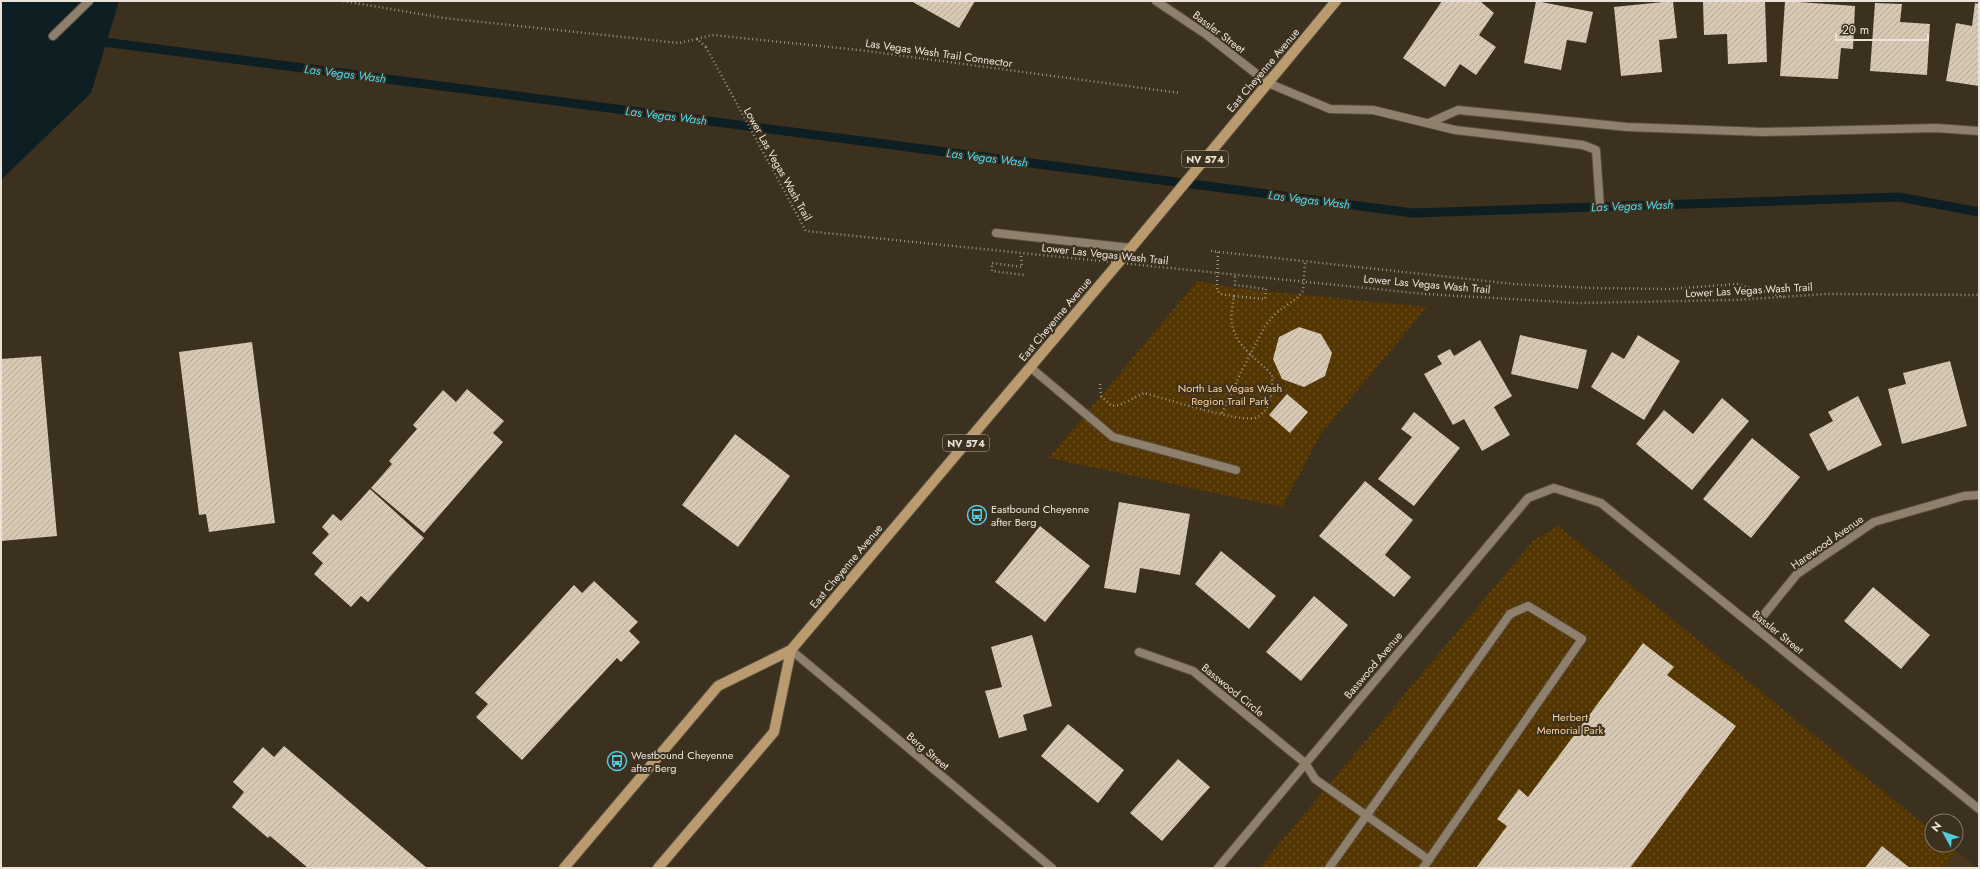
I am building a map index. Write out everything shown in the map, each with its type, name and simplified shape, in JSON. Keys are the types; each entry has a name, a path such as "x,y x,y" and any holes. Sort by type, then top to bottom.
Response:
{"main road":[{"name":"East Cheyenne Avenue","path":"564,868 718,686 791,650 1142,236 1336,1"},
{"name":"East Cheyenne Avenue","path":"658,868 774,732 791,650"}],"street":[{"path":"53,36 89,1"},
{"name":"Bassler Street","path":"1156,1 1208,35 1268,83 1330,109 1373,110 1455,130 1583,145 1596,150 1600,207"},
{"path":"1429,123 1458,110 1627,127 1763,132 1936,128 1979,131"},
{"path":"996,233 1131,248"},
{"path":"1030,367 1113,437 1236,470"},
{"name":"Bassler Street","path":"1554,488 1601,503 1979,809"},
{"name":"Basswood Avenue","path":"1218,868 1528,498 1554,488"},
{"name":"Harewood Avenue","path":"1754,627 1797,574 1874,522 1964,496 1979,495"},
{"path":"1329,868 1365,815 1510,614 1528,606 1582,639 1424,868"},
{"name":"Berg Street","path":"791,650 1052,868"},
{"name":"Basswood Circle","path":"1139,652 1193,671 1305,763 1315,779 1429,860"}],"path":[{"path":"343,1 444,18 679,43 697,39"},
{"name":"Las Vegas Wash Trail Connector","path":"697,39 712,35 859,50 1180,93"},
{"name":"Lower Las Vegas Wash Trail","path":"697,39 706,47 806,231 1425,294 1578,303 1784,297 1826,294 1979,295"},
{"path":"1211,251 1514,284 1590,288 1670,289 1737,284 1784,297"},
{"path":"1218,251 1217,290 1220,294 1265,299 1266,289 1235,285 1236,275"},
{"path":"1021,253 1022,267 992,263 992,272 1024,275"},
{"path":"1222,413 1265,326 1276,313 1297,298 1303,291 1305,262"},
{"path":"1100,384 1101,396 1112,406 1120,405 1144,393 1236,417 1254,418 1267,407 1274,390 1272,375 1236,338 1232,325 1234,296"}],"shaded area":[{"path":"1,1 119,1 91,93 1,180"},
{"path":"1956,853 1958,853 1977,868 1943,868"}],"green space":[{"name":"North Las Vegas Wash Region Trail Park","path":"1197,281 1235,288 1427,307 1320,435 1282,507 1049,458"},
{"name":"Herbert Memorial Park","path":"1558,526 1924,824 1924,853 1956,853 1943,868 1259,868 1534,540"}],"building":[{"path":"911,1 975,1 959,28"},
{"path":"1442,1 1480,1 1494,13 1479,35 1496,47 1476,75 1460,64 1445,87 1403,58"},
{"path":"1536,1 1593,12 1586,43 1567,40 1561,70 1524,63"},
{"path":"1673,1 1677,38 1659,40 1662,72 1621,76 1614,7"},
{"path":"1765,1 1767,62 1728,64 1727,34 1704,35 1703,2"},
{"path":"1785,1 1855,6 1853,49 1841,48 1838,79 1780,76"},
{"path":"1875,3 1902,4 1900,22 1930,24 1927,75 1870,71"},
{"path":"1975,3 1979,4 1979,86 1946,81 1956,23 1972,26"},
{"path":"1299,327 1321,334 1332,353 1325,376 1304,387 1282,379 1273,359 1279,337"},
{"path":"1520,335 1587,350 1578,389 1511,374"},
{"path":"1638,335 1680,361 1644,420 1591,387 1612,352 1624,359"},
{"path":"1480,340 1512,396 1494,407 1510,435 1482,451 1464,419 1453,425 1424,374 1442,364 1437,356 1450,349 1454,356"},
{"path":"252,342 275,523 209,532 206,514 199,515 179,352"},
{"path":"41,356 57,536 1,541 1,359"},
{"path":"1950,361 1967,426 1902,444 1888,389 1906,384 1903,373"},
{"path":"467,389 504,421 493,433 503,442 424,533 371,488 392,464 389,461 417,429 413,425 443,390 456,402"},
{"path":"1287,394 1308,412 1290,433 1269,415"},
{"path":"1858,396 1882,445 1828,471 1809,434 1833,421 1828,412"},
{"path":"1722,398 1749,421 1692,490 1636,444 1664,410 1693,434"},
{"path":"1414,412 1460,448 1414,506 1378,479 1412,437 1401,429"},
{"path":"735,434 790,476 738,547 682,505"},
{"path":"1752,438 1800,477 1751,538 1703,499"},
{"path":"1365,481 1413,520 1385,555 1411,577 1394,597 1319,536"},
{"path":"370,489 424,538 368,602 361,596 351,607 314,574 323,563 312,553 329,534 322,527 333,514 341,521"},
{"path":"1119,502 1190,514 1180,575 1140,568 1136,593 1104,588"},
{"path":"1040,526 1090,566 1045,622 995,582"},
{"path":"1221,551 1276,596 1249,629 1195,584"},
{"path":"594,581 638,622 629,631 640,642 621,662 617,658 522,760 476,717 488,704 475,693 574,585 582,593"},
{"path":"1873,587 1930,635 1901,669 1844,621"},
{"path":"1314,596 1348,625 1301,681 1266,652"},
{"path":"1032,635 1052,706 1023,715 1027,730 999,738 985,691 1002,687 991,647"},
{"path":"1643,643 1674,667 1667,675 1736,726 1630,868 1476,868 1507,826 1497,819 1519,789 1528,797"},
{"path":"1068,724 1124,770 1098,803 1041,756"},
{"path":"284,746 427,868 308,868 270,836 268,838 232,807 244,792 233,782 263,747 274,757"},
{"path":"1178,759 1210,787 1162,841 1130,813"},
{"path":"1882,846 1910,868 1865,868"}],"waterway":[{"name":"Las Vegas Wash","path":"96,41 1413,213 1899,197 1979,212"}],"place":[{"name":"Eastbound Cheyenne after Berg","path":"977,515"},
{"name":"Westbound Cheyenne after Berg","path":"617,761"}]}
